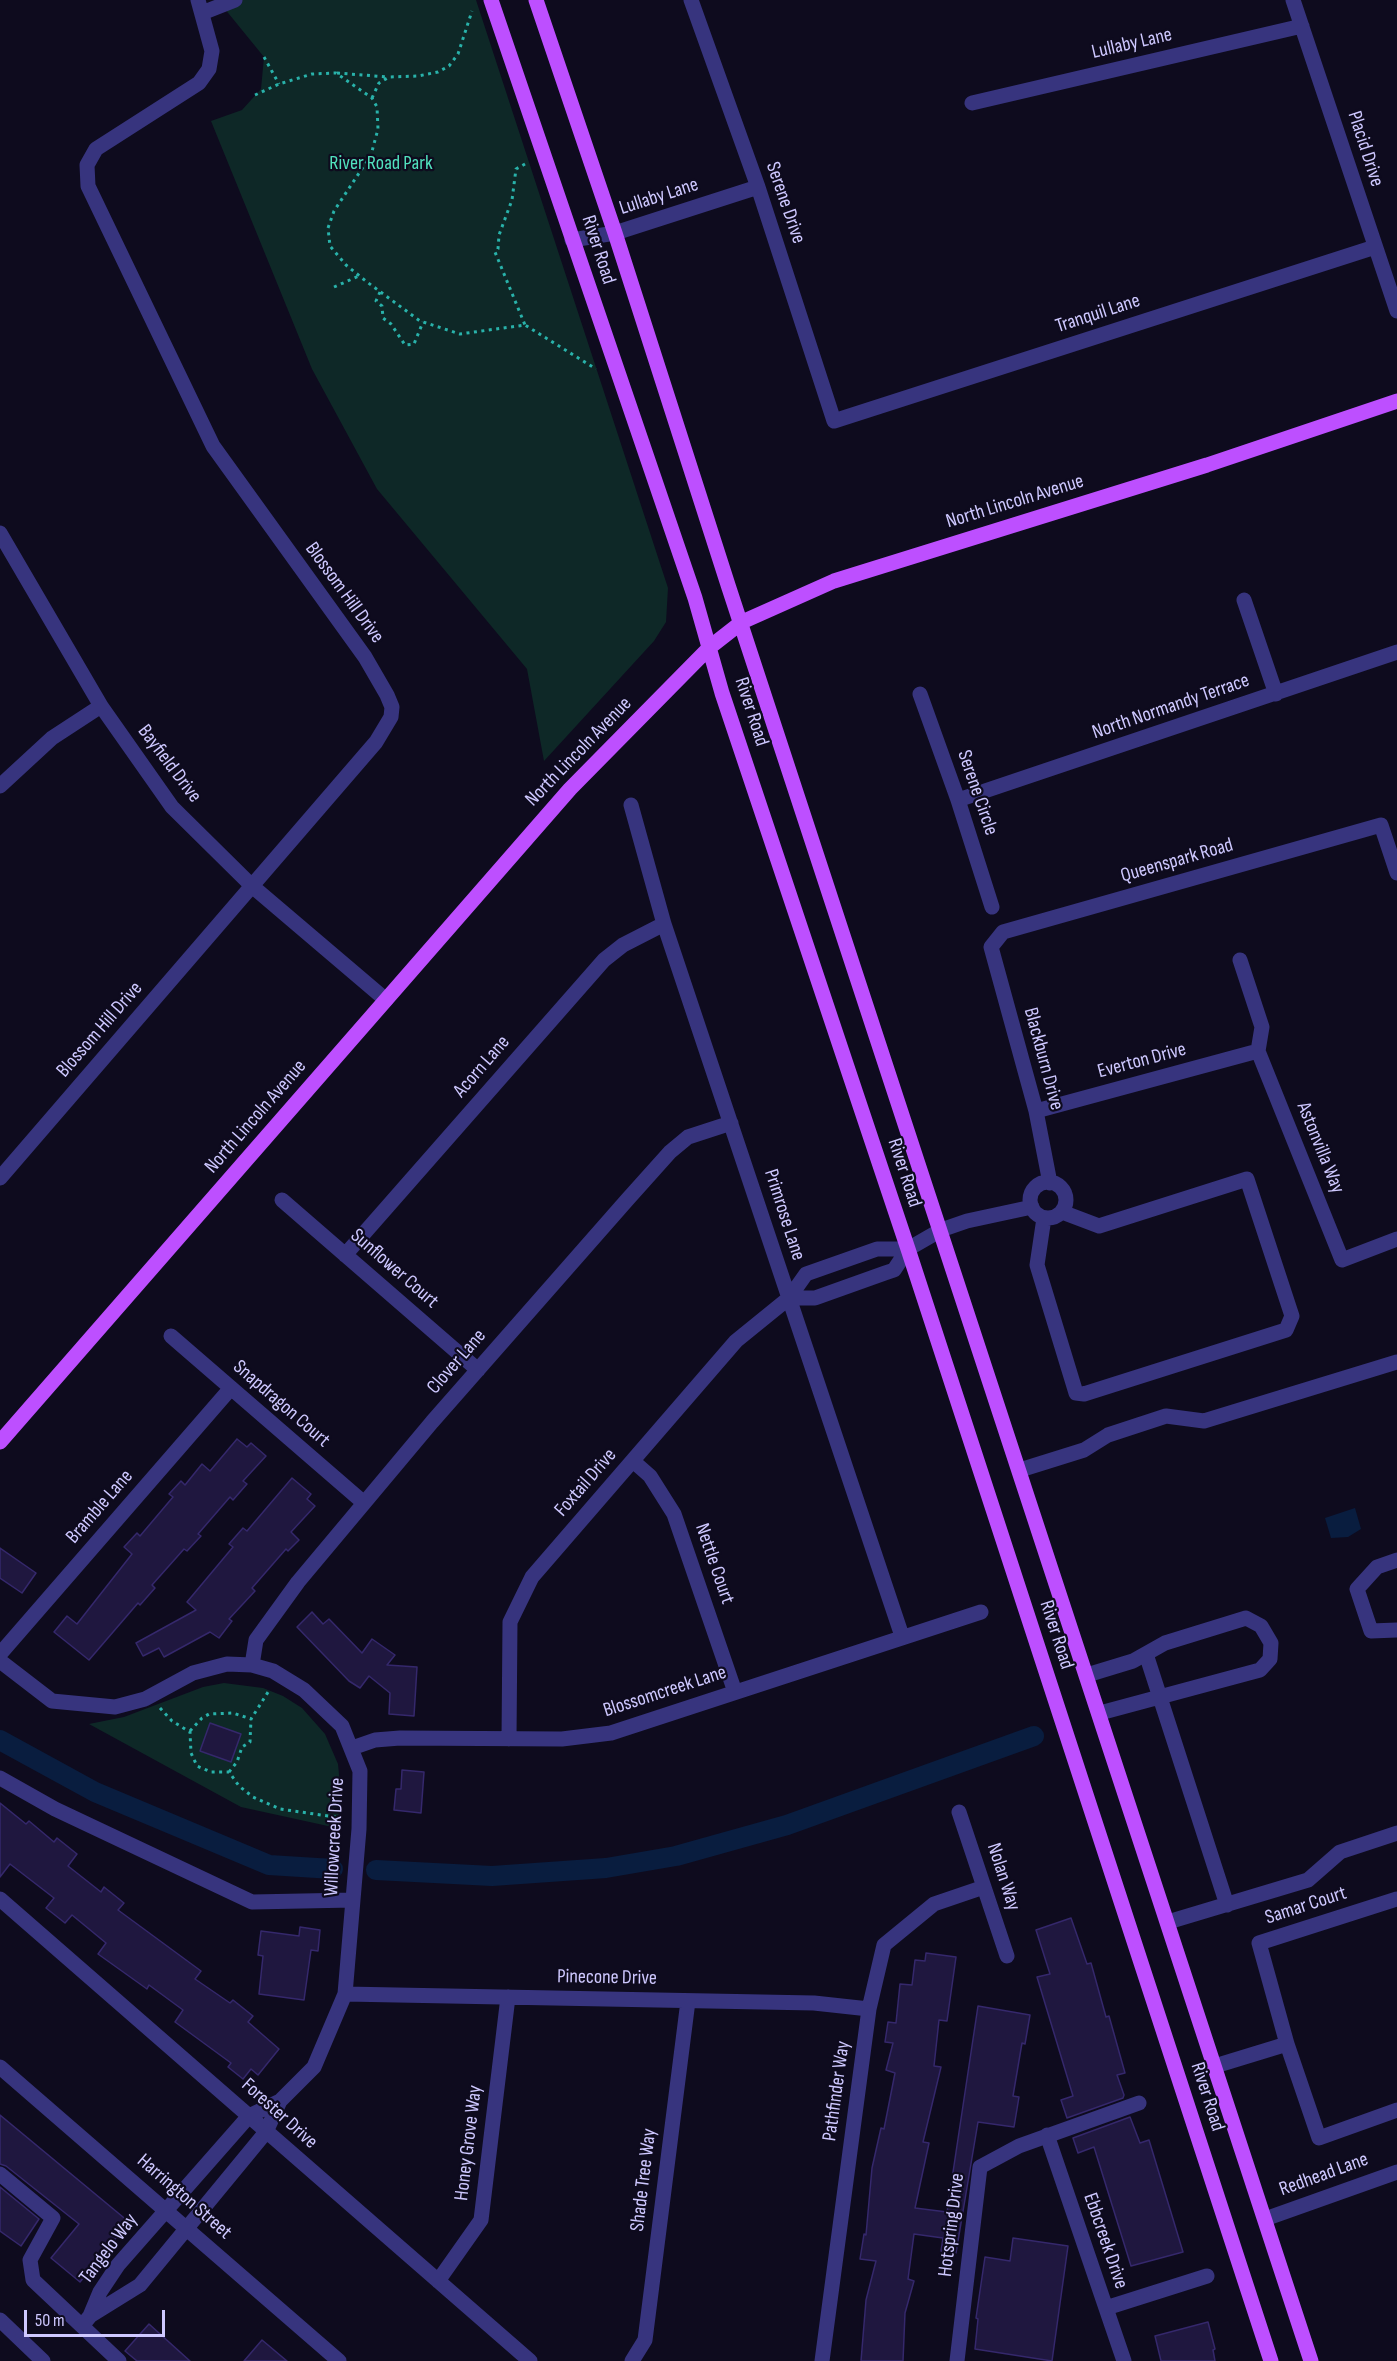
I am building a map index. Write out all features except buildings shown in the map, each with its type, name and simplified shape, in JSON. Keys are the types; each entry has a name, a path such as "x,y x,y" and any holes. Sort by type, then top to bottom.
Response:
{"main road":[{"name":"River Road","path":"491,0 710,647 722,693 908,1249 1271,2361"},
{"name":"River Road","path":"536,0 615,232 1311,2361"},
{"name":"North Lincoln Avenue","path":"0,1442 570,789 710,647 742,622 834,581 1207,465 1397,401"}],"street":[{"path":"200,6 235,0"},
{"name":"Serene Drive","path":"691,0 758,187 834,421"},
{"name":"Placid Drive","path":"1293,0 1397,311"},
{"name":"Blossom Hill Drive","path":"0,1178 376,742 391,717 392,707 381,682 365,657 213,446 88,186 87,165 96,149 199,83 209,69 212,51 200,6"},
{"name":"Lullaby Lane","path":"972,103 1302,26"},
{"name":"Lullaby Lane","path":"572,240 615,232 758,187"},
{"name":"Tranquil Lane","path":"834,421 1375,247"},
{"name":"Bayfield Drive","path":"0,533 101,706 172,807 252,886 386,1000"},
{"path":"1244,600 1276,694"},
{"name":"North Normandy Terrace","path":"958,800 1397,652"},
{"name":"Serene Circle","path":"920,694 958,800 992,907"},
{"path":"0,786 52,738 101,706"},
{"name":"Primrose Lane","path":"631,805 664,924 902,1636"},
{"name":"Queenspark Road","path":"991,947 1004,932 1381,825 1397,873"},
{"name":"Acorn Lane","path":"345,1255 604,960 623,945 664,924"},
{"name":"Blackburn Drive","path":"991,947 1036,1111 1050,1183"},
{"path":"1240,960 1262,1028 1258,1051"},
{"name":"Everton Drive","path":"1036,1111 1258,1051"},
{"name":"Astonvilla Way","path":"1258,1051 1342,1260 1397,1239"},
{"name":"Clover Lane","path":"252,1665 255,1640 298,1582 478,1370 670,1152 688,1137 731,1123"},
{"path":"1044,1218 1037,1265 1076,1393 1084,1394 1286,1330 1292,1316 1247,1179 1099,1226 1062,1212"},
{"path":"1050,1183 1061,1188 1065,1194 1065,1207 1062,1212 1051,1218 1044,1218 1032,1207 1031,1196 1040,1184 1050,1183"},
{"name":"Sunflower Court","path":"282,1200 478,1370"},
{"path":"789,1298 815,1298 894,1270 908,1249 941,1230 967,1221 1032,1207"},
{"name":"Foxtail Drive","path":"509,1739 510,1622 532,1577 736,1341 789,1298 806,1274 877,1249 908,1249"},
{"path":"843,1261 850,1286"},
{"name":"Snapdragon Court","path":"171,1336 364,1503"},
{"path":"1020,1470 1084,1450 1108,1435 1166,1416 1204,1421 1397,1362"},
{"name":"Bramble Lane","path":"0,1654 231,1388"},
{"name":"Nettle Court","path":"633,1461 650,1476 674,1514 735,1692"},
{"path":"1397,1560 1377,1567 1356,1589 1371,1631 1397,1629"},
{"name":"Blossomcreek Lane","path":"352,1748 375,1740 400,1738 562,1739 611,1733 981,1612"},
{"path":"1087,1675 1133,1661 1165,1643 1246,1618 1262,1626 1271,1643 1270,1659 1260,1670 1100,1713"},
{"path":"1146,1654 1227,1905"},
{"name":"Willowcreek Drive","path":"0,1661 52,1701 115,1707 145,1699 193,1673 226,1664 252,1665 273,1671 304,1690 342,1726 360,1771 360,1816 345,1994 314,2067 280,2101 249,2116 166,2210"},
{"path":"0,1778 55,1809 252,1902 353,1900"},
{"name":"Nolan Way","path":"959,1812 1007,1956"},
{"path":"1168,1922 1308,1880 1340,1852 1397,1833"},
{"name":"Pathfinder Way","path":"822,2361 869,2009 884,1945 934,1904 984,1887"},
{"name":"Forester Drive","path":"0,1899 530,2361"},
{"name":"Samar Court","path":"1397,1899 1259,1943 1287,2044 1319,2138 1397,2110"},
{"name":"Pinecone Drive","path":"345,1994 814,2003 869,2009"},
{"name":"Honey Grove Way","path":"438,2281 481,2220 508,1997"},
{"name":"Shade Tree Way","path":"632,2361 645,2340 688,2001"},
{"path":"1215,2066 1287,2044"},
{"name":"Harrington Street","path":"0,2067 339,2361"},
{"name":"Willowcreek Drive","path":"187,2228 266,2132 280,2101"},
{"path":"1047,2135 1139,2103"},
{"name":"Ebbcreek Drive","path":"1047,2135 1124,2361"},
{"name":"Hotspring Drive","path":"957,2361 980,2166 1047,2135"},
{"name":"Redhead Lane","path":"1265,2219 1397,2172"},
{"path":"0,2174 53,2218 30,2260 33,2280 86,2321 119,2361"},
{"name":"Tangelo Way","path":"86,2321 100,2292 118,2265 166,2210"},
{"name":"Tangelo Way","path":"86,2321 113,2304 126,2291 140,2285 187,2228"},
{"path":"1106,2308 1207,2276"},
{"path":"111,2278 126,2291"},
{"path":"0,2320 43,2361"}],"path":[{"path":"255,95 279,84 312,74 336,73 389,77 418,76 438,72 450,66 458,54 472,11"},
{"path":"264,57 279,84"},
{"path":"336,73 372,98 377,106 378,129 371,155 334,211 328,228 330,246 359,276 423,322 460,334 525,326"},
{"path":"372,98 379,83 389,77"},
{"path":"525,164 516,169 512,200 498,235 498,249 495,252 525,326 596,369"},
{"path":"334,287 359,276"},
{"path":"380,292 376,301 382,306 383,318 391,324 405,345 414,344 423,322"},
{"path":"229,1772 237,1762 242,1748 250,1742 251,1719 271,1688"},
{"path":"157,1704 172,1721 190,1732"},
{"path":"229,1772 211,1772 198,1766 190,1753 190,1732 202,1718 209,1714 233,1713 251,1719"},
{"path":"229,1772 239,1786 253,1797 280,1809 342,1818"}],"green space":[{"name":"River Road Park","path":"232,0 476,0 668,588 666,622 654,641 544,761 527,669 377,489 312,369 211,121 242,110 261,89 264,57 220,3"},
{"path":"224,1683 263,1688 283,1696 302,1708 325,1734 338,1764 341,1795 337,1828 241,1807 89,1724 124,1717 203,1687"}],"water":[{"path":"1355,1508 1361,1529 1348,1537 1331,1538 1325,1518"}],"waterway":[{"path":"376,1870 492,1876 606,1868 676,1856 787,1825 1034,1736"},
{"path":"0,1740 95,1792 269,1865 333,1869"}]}
